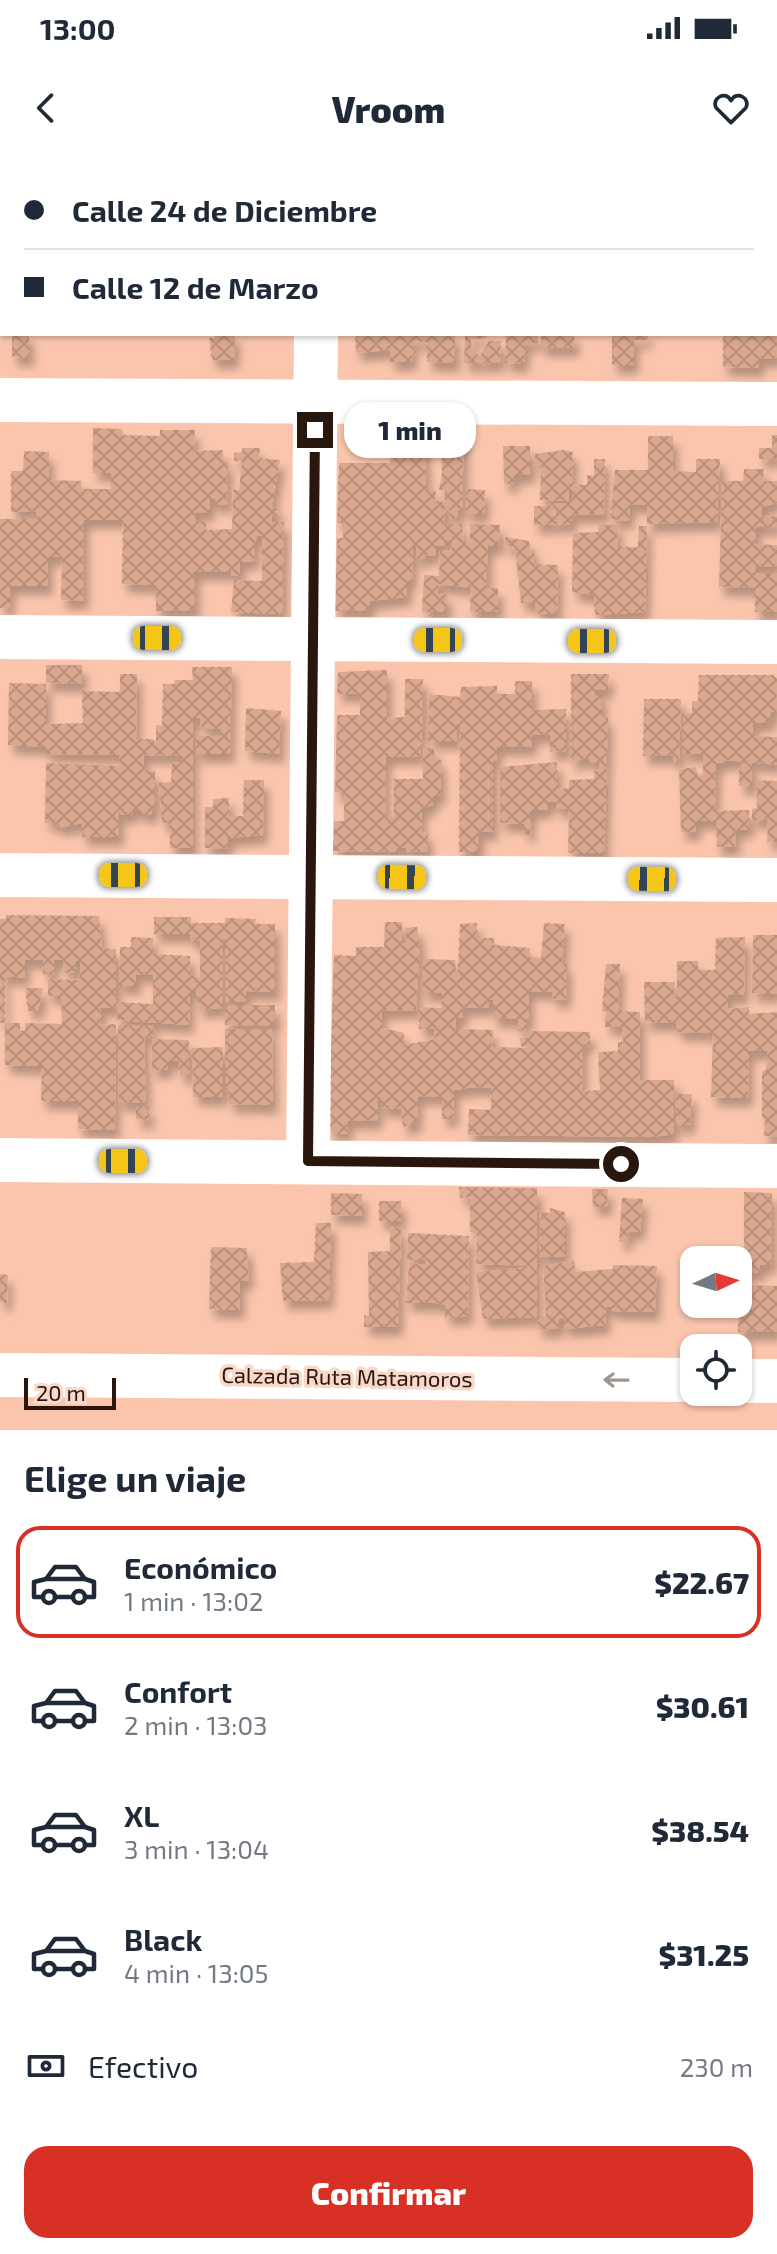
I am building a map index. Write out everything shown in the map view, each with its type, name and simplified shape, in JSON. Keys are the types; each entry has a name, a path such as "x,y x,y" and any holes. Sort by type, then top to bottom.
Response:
{"street":[{"path":"308,1161 316,336"},
{"path":"0,400 777,404"},
{"path":"0,637 777,642"},
{"path":"0,875 777,880"},
{"path":"0,1160 777,1166"},
{"name":"Calzada Ruta Matamoros","path":"0,1375 680,1380"},
{"path":"752,1381 777,1381"}],"building":[{"path":"12,336 29,336 29,358 12,357"},
{"path":"235,336 234,360 212,360 209,338"},
{"path":"355,336 455,336 455,363 427,362 427,342 413,341 412,362 390,362 390,350 356,353"},
{"path":"465,336 488,336 471,339 471,345 479,357 489,341 501,341 500,363 464,363"},
{"path":"506,336 538,336 538,343 525,343 524,364 505,363"},
{"path":"541,336 574,336 575,348 541,348"},
{"path":"612,336 648,336 648,340 634,340 634,365 612,365"},
{"path":"723,336 777,336 777,359 759,359 759,368 723,367"},
{"path":"93,428 122,429 123,435 160,436 160,430 195,430 194,451 223,450 223,463 228,463 227,505 215,505 215,499 210,499 210,513 196,512 196,521 206,521 206,530 232,529 233,490 239,490 242,461 234,461 234,453 242,452 242,448 260,448 259,458 280,460 272,507 279,508 278,516 272,515 272,522 284,522 282,614 231,612 234,580 262,581 262,536 257,536 254,562 240,561 240,576 231,576 232,572 195,572 195,611 156,611 156,585 122,584 123,520 84,520 84,601 61,600 62,557 48,557 48,586 10,586 10,608 0,608 0,519 37,519 36,511 11,512 11,471 23,471 24,451 49,452 49,480 81,481 82,489 111,489 111,473 93,473"},
{"path":"395,432 425,433 426,491 436,491 435,501 445,502 445,490 439,490 442,474 441,436 464,437 462,510 458,510 458,519 450,519 449,508 445,508 444,524 462,524 464,543 470,543 470,524 500,525 499,546 488,546 486,588 498,588 498,612 470,612 471,588 438,584 438,594 447,595 447,612 422,612 424,575 439,576 440,550 452,551 451,541 445,540 445,546 436,545 436,556 425,555 425,559 416,559 416,541 413,542 412,581 407,581 407,597 370,601 370,611 335,611 337,538 343,538 343,523 337,523 339,463 390,463"},
{"path":"772,435 777,435 777,459 759,459 759,448 772,448"},
{"path":"648,436 673,436 673,471 696,472 696,459 720,459 717,522 647,524 647,505 630,504 629,521 610,519 615,470 648,470"},
{"path":"503,446 530,446 530,475 514,475 514,484 504,484"},
{"path":"564,450 573,452 572,484 587,485 587,475 594,476 594,459 605,459 604,515 572,514 572,524 534,525 534,506 550,506 550,517 555,517 554,503 572,503 572,491 569,491 569,501 540,500 541,467 535,467 535,454"},
{"path":"744,469 764,469 763,481 777,481 777,503 762,507 762,517 777,516 777,527 756,527 756,544 777,545 777,567 756,567 756,573 777,573 777,612 755,612 755,588 719,587 722,481 743,481"},
{"path":"466,489 485,490 484,514 466,514"},
{"path":"599,525 618,525 617,547 638,547 639,526 647,526 645,612 595,615 594,595 572,592 573,533 598,532"},
{"path":"505,537 529,541 530,550 534,550 534,564 558,565 557,614 535,613 535,603 521,603 515,547 504,546"},
{"path":"46,665 82,665 82,684 46,683"},
{"path":"192,667 232,667 230,754 196,754 196,736 221,736 221,729 201,729 200,718 193,718 193,848 170,848 170,823 162,823 159,783 171,782 172,762 182,762 182,756 144,755 144,771 155,771 155,810 152,809 152,815 141,815 141,810 133,810 132,815 121,815 119,810 119,837 82,837 82,823 58,828 57,823 45,823 46,763 119,766 120,755 46,754 46,747 8,745 9,683 46,684 46,724 83,723 82,691 120,692 120,674 137,674 136,739 153,739 156,744 156,725 162,726 163,684 193,680"},
{"path":"387,670 387,718 405,717 405,679 423,679 423,719 420,756 386,757 385,817 394,817 394,779 423,779 423,748 434,748 435,760 441,760 441,796 433,796 433,805 422,808 421,833 428,832 428,852 406,852 406,848 397,848 397,852 333,851 334,821 344,821 344,793 335,792 337,715 360,715 360,693 337,694 338,672"},
{"path":"571,674 609,674 608,690 595,690 595,695 602,695 602,718 608,718 604,853 568,853 569,809 556,809 557,802 548,802 548,810 531,810 530,834 524,834 524,824 500,823 500,767 557,762 557,789 569,788 569,780 594,779 594,771 600,771 599,763 589,762 589,758 571,762"},
{"path":"699,675 774,675 777,679 776,712 771,712 771,723 753,723 753,736 777,737 777,765 725,760 725,763 716,763 715,811 749,810 749,829 735,830 736,846 717,847 716,821 696,821 696,832 681,832 679,769 696,767 698,776 703,775 703,754 683,754 683,713 692,713 692,701 698,701"},
{"path":"515,681 532,681 532,710 566,709 566,751 550,752 550,735 532,735 532,747 497,747 497,761 493,760 493,832 479,831 479,852 459,852 460,724 457,724 457,741 428,741 429,694 460,697 461,687 497,686 497,694 515,694"},
{"path":"644,699 681,699 679,763 673,763 673,756 643,756"},
{"path":"246,708 281,711 279,754 245,751"},
{"path":"739,763 752,764 752,787 739,786"},
{"path":"244,780 264,780 263,835 228,838 228,849 205,848 205,807 213,807 213,799 229,798 229,816 243,816"},
{"path":"756,780 777,781 777,842 767,842 768,819 752,821 752,809 757,808"},
{"path":"6,915 99,916 102,948 116,949 116,1008 100,1008 101,1025 116,1024 115,1130 78,1129 78,1101 41,1101 42,1066 5,1065 5,1023 0,1023 0,919 6,919","holes":["25,960 43,960 43,974 53,975 54,960 63,960 64,973 76,972 76,961 80,961 80,980 48,979 48,996 61,996 62,1024 25,1023 25,1031 20,1031 20,1023 5,1023 5,976 25,978"]},
{"path":"154,917 191,917 191,923 225,923 225,918 256,919 255,924 275,924 275,992 246,991 246,1002 225,1002 225,940 222,940 223,1008 199,1010 196,991 190,991 189,1025 117,1020 118,1002 153,1004 153,975 136,974 136,986 119,986 120,947 131,947 131,937 153,938 153,954 190,956 190,974 200,978 200,941 190,941 190,934 154,934"},
{"path":"385,922 402,922 402,943 407,943 405,928 417,927 420,944 416,1010 382,1011 382,1028 404,1033 404,1045 435,1039 434,1029 419,1029 419,1007 442,1008 442,993 423,993 423,959 455,960 457,987 460,924 477,923 477,938 494,938 494,945 530,948 530,957 541,958 544,923 565,924 562,964 567,964 566,1000 552,999 553,992 529,991 526,1030 518,1031 518,1019 493,1019 493,1000 489,1000 489,1008 463,1007 463,1018 456,1018 455,1029 493,1030 492,1047 529,1048 521,1046 520,1038 529,1038 529,1031 590,1032 590,1044 583,1044 582,1091 600,1090 598,1052 618,1051 618,1042 623,1042 622,1027 605,1027 606,1011 602,1011 606,964 620,964 618,1011 640,1012 640,1080 674,1080 674,1134 654,1137 468,1135 469,1109 491,1110 491,1088 476,1087 454,1090 453,1119 442,1119 442,1097 418,1096 417,1122 403,1127 401,1109 381,1108 381,1098 377,1098 378,1120 347,1121 348,1133 335,1134 328,1126 334,955 356,956 356,947 384,947"},
{"path":"753,935 777,935 777,994 752,993"},
{"path":"745,937 744,995 728,995 728,1009 749,1007 749,1014 777,1012 777,1137 764,1136 765,1119 762,1118 762,1071 766,1070 768,1051 749,1051 748,1098 711,1097 713,1033 677,1032 676,1023 645,1022 644,982 675,982 674,998 677,998 677,961 698,961 698,970 715,970 716,938"},
{"path":"25,988 43,988 38,1011 28,1011"},
{"path":"225,1005 275,1005 275,1026 225,1025"},
{"path":"118,1025 153,1025 153,1036 144,1036 146,1102 119,1103"},
{"path":"225,1029 272,1029 273,1105 229,1104 228,1088 225,1088"},
{"path":"152,1039 189,1040 189,1076 180,1076 179,1061 168,1061 168,1069 152,1071"},
{"path":"223,1047 223,1097 193,1097 192,1048"},
{"path":"675,1094 692,1094 690,1125 677,1125"},
{"path":"136,1107 149,1107 149,1120 136,1119"},
{"path":"459,1187 537,1188 537,1266 476,1264 477,1235 470,1232 470,1197 460,1198"},
{"path":"592,1189 608,1189 607,1207 593,1207"},
{"path":"744,1192 772,1193 772,1265 760,1265 760,1273 752,1273 752,1246 744,1246"},
{"path":"331,1193 362,1194 362,1216 331,1215"},
{"path":"622,1198 643,1199 640,1232 628,1231 627,1242 619,1242"},
{"path":"379,1201 401,1201 401,1221 379,1221"},
{"path":"550,1208 565,1212 565,1257 539,1257 541,1212 550,1213"},
{"path":"316,1223 331,1223 329,1300 283,1301 280,1263 314,1262"},
{"path":"401,1227 398,1327 364,1327 364,1315 369,1316 368,1252 390,1251 390,1228"},
{"path":"408,1233 469,1236 468,1316 445,1317 445,1305 436,1303 406,1303 409,1264 425,1264 425,1260 407,1260"},
{"path":"211,1247 247,1248 249,1281 240,1281 240,1310 209,1309"},
{"path":"574,1261 576,1272 613,1269 613,1265 657,1266 655,1312 611,1311 611,1307 605,1307 606,1325 564,1329 564,1318 559,1319 559,1329 538,1329 537,1317 546,1317 543,1266"},
{"path":"537,1266 537,1317 483,1319 476,1272"},
{"path":"0,1274 8,1275 7,1303 0,1302"},
{"path":"752,1285 777,1286 777,1332 738,1332 738,1318 752,1318"}],"route":[{"path":"315,430 308,1161 621,1164"}]}
